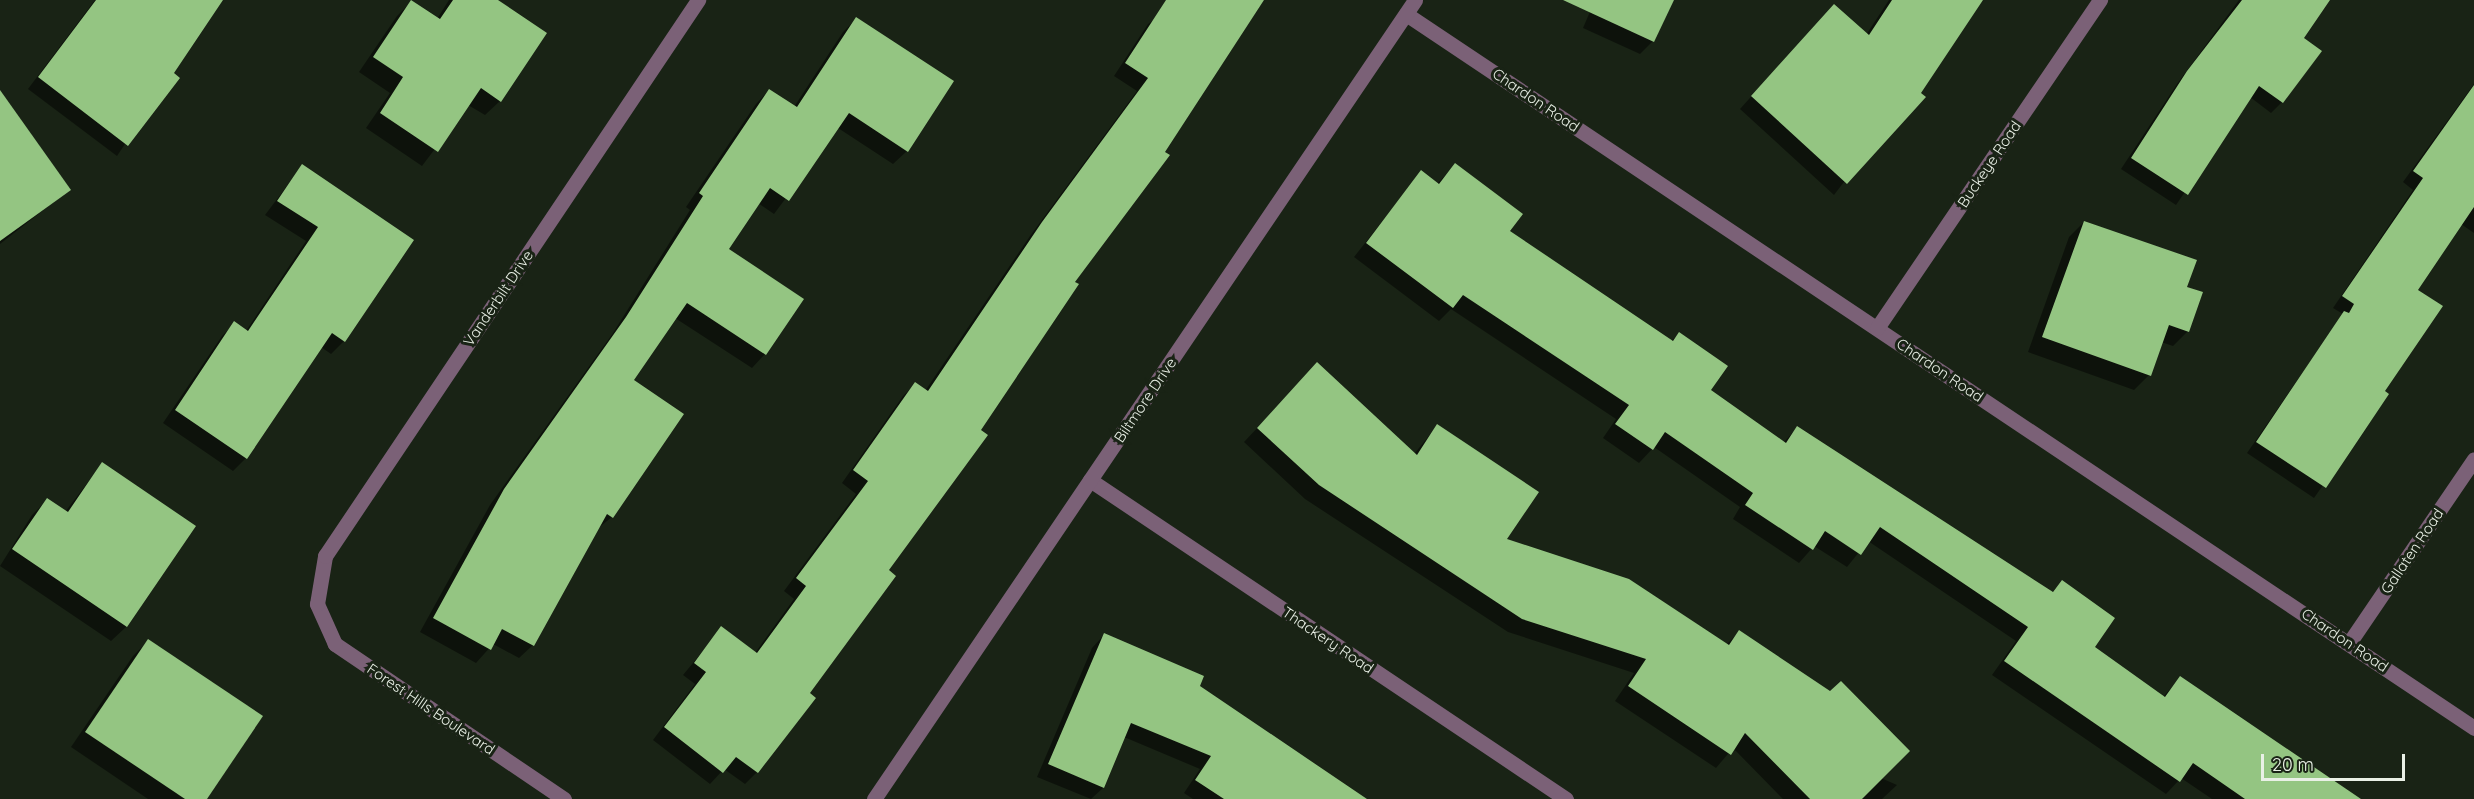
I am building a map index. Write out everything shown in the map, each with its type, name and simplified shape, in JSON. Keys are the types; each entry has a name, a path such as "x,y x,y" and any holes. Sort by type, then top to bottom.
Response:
{"street":[{"name":"Vanderbilt Drive","path":"317,604 325,556 698,0"},
{"name":"Biltmore Drive","path":"874,799 1415,0"},
{"name":"Buckeye Road","path":"1877,328 2100,0"},
{"name":"Chardon Road","path":"1406,14 2474,728"},
{"name":"Gallaten Road","path":"2349,643 2474,459"},
{"name":"Thackery Road","path":"1090,480 1566,799"},
{"name":"Forest Hills Boulevard","path":"317,604 335,644 564,799"}],"building":[{"path":"96,0 223,0 174,73 180,78 128,146 38,77"},
{"path":"411,0 440,19 453,0 498,0 547,33 501,102 481,88 438,152 380,113 403,77 373,57"},
{"path":"1166,0 1264,0 1165,152 1170,155 1075,282 1079,284 981,430 988,435 889,570 896,576 810,693 816,698 758,773 736,757 723,773 664,727 706,672 694,663 721,626 757,653 806,586 796,578 868,481 853,470 915,382 928,391 1042,222 1148,78 1125,63"},
{"path":"1563,0 1674,0 1654,42"},
{"path":"1892,0 1983,0 1921,93 1926,97 1847,184 1751,96 1834,4 1869,35"},
{"path":"2242,0 2330,0 2304,38 2322,51 2283,103 2259,86 2188,195 2131,158 2187,71"},
{"path":"856,17 954,81 908,152 849,113 789,201 770,188 729,249 804,299 766,355 687,303 634,380 684,414 613,518 607,514 534,646 502,629 491,650 433,618 504,489 626,317 703,196 699,193 769,89 797,107"},
{"path":"2474,85 2474,207 2418,290 2443,306 2385,391 2389,394 2326,488 2256,442 2344,311 2349,313 2354,304 2342,296 2423,178 2413,171"},
{"path":"0,90 71,190 0,241"},
{"path":"1455,163 1523,214 1510,231 1673,341 1679,332 1728,366 1711,390 1786,443 1797,426 2053,592 2062,580 2115,618 2095,647 2165,697 2180,676 2361,799 2245,799 2193,763 2180,782 2004,661 2028,627 1880,527 1861,555 1825,531 1813,550 1745,505 1753,493 1665,432 1653,450 1615,424 1629,405 1463,295 1453,308 1366,243 1421,170 1439,184"},
{"path":"302,164 414,240 345,342 332,333 247,459 175,410 234,321 248,331 318,227 277,201"},
{"path":"2084,221 2197,260 2187,287 2203,292 2189,332 2169,325 2151,376 2042,337"},
{"path":"1317,362 1417,455 1437,424 1539,492 1507,539 1629,579 1729,645 1739,630 1830,691 1841,681 1910,751 1862,799 1810,799 1745,733 1731,755 1628,686 1646,659 1522,619 1319,485 1257,428"},
{"path":"102,462 196,526 127,627 12,549 47,498 68,512"},
{"path":"1104,633 1204,676 1200,686 1367,799 1224,799 1195,780 1211,756 1131,723 1104,788 1048,764"},
{"path":"148,639 263,716 207,799 185,799 85,732"}]}
